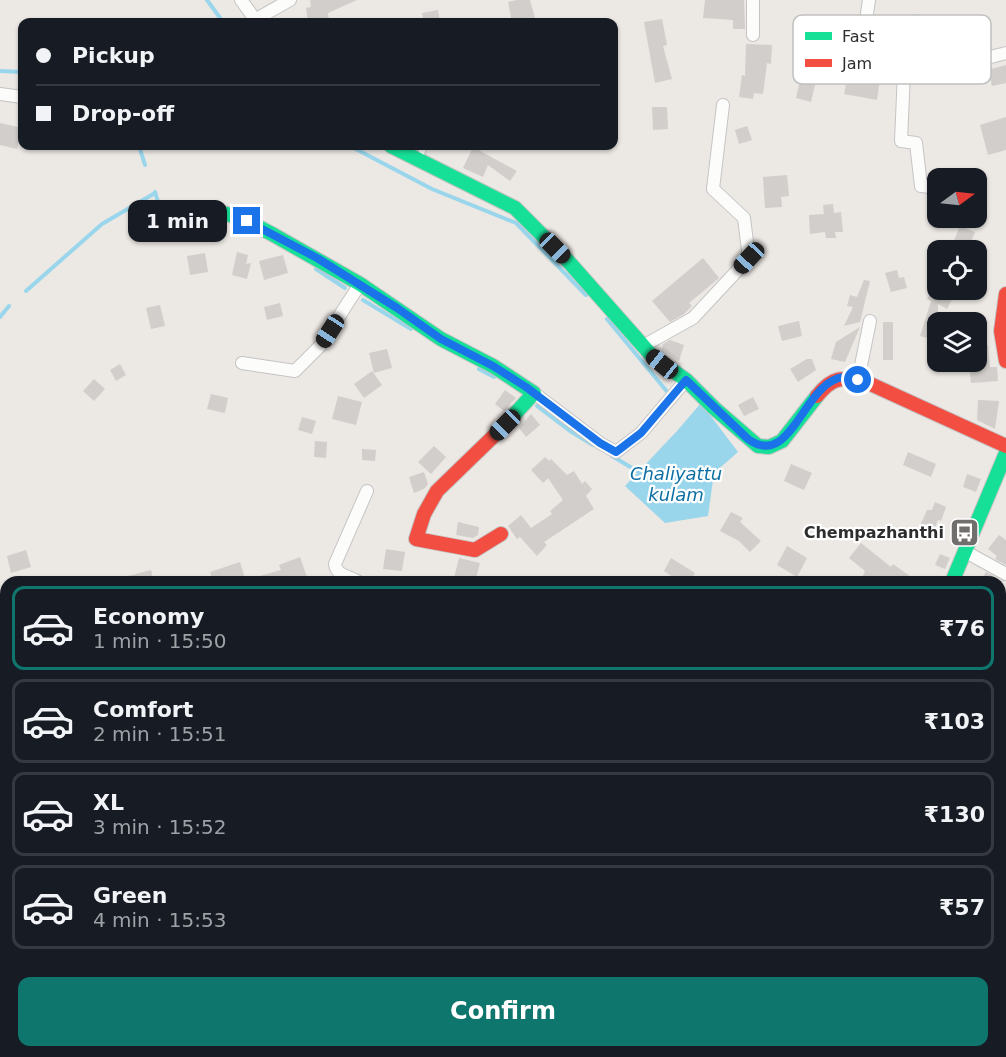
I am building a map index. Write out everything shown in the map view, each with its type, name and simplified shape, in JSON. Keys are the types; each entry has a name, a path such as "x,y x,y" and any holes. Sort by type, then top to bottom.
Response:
{"street":[{"path":"241,0 252,18"},
{"path":"259,18 290,0"},
{"path":"753,0 753,35"},
{"path":"867,15 869,0"},
{"path":"991,56 1006,53"},
{"path":"903,84 901,141 916,143 921,186 927,187"},
{"path":"0,94 18,96"},
{"path":"643,346 693,318 749,258 744,218 713,189 723,105"},
{"path":"399,150 514,208 568,261 658,361 686,380 758,446 769,447 782,441 827,384 844,377 866,382 1006,446"},
{"path":"186,208 227,214 247,221 317,258 441,339 493,366 616,452 641,433 686,380"},
{"path":"242,363 295,371 320,346 360,284"},
{"path":"1006,294 1001,331 1006,361"},
{"path":"858,380 870,321"},
{"path":"501,534 476,550 416,539 420,519 428,502 534,393"},
{"path":"955,576 1006,453"},
{"path":"346,576 339,573 335,564 367,492"},
{"path":"966,552 1006,574"}],"lane":[{"path":"419,160 423,150"}],"water":[{"name":"Chaliyattu kulam","path":"701,403 738,452 714,473 708,516 665,523 625,486"}],"building":[{"path":"310,0 357,0 328,13 329,18 307,18 306,8 311,7"},
{"path":"530,0 535,18 511,18 508,2"},
{"path":"705,0 744,0 745,29 733,29 733,20 703,18"},
{"path":"438,10 439,18 423,18 422,13"},
{"path":"662,19 667,45 663,46 672,79 655,83 644,22"},
{"path":"746,44 772,45 771,64 767,63 763,94 754,93 753,99 739,97 742,75 745,76"},
{"path":"1006,65 1006,83 992,86 991,69"},
{"path":"799,84 815,84 811,102 796,98"},
{"path":"846,84 879,84 877,100 844,94"},
{"path":"652,107 667,107 668,129 653,130"},
{"path":"1006,117 1006,150 988,155 980,125"},
{"path":"0,123 18,127 17,149 0,145"},
{"path":"747,126 752,140 739,144 735,130"},
{"path":"472,150 478,150 517,171 510,181 488,165 483,177 463,168"},
{"path":"787,175 789,196 781,197 782,207 765,208 763,177"},
{"path":"833,204 834,213 841,212 843,232 835,232 836,238 826,238 825,232 810,234 809,215 824,214 823,205"},
{"path":"206,222 222,225 220,240 204,238"},
{"path":"959,228 975,232 972,240 954,240"},
{"path":"237,252 248,255 246,264 251,263 247,279 232,275"},
{"path":"205,253 208,272 190,275 187,256"},
{"path":"283,255 288,273 264,280 259,261"},
{"path":"703,258 719,278 689,303 692,306 684,314 670,322 652,301"},
{"path":"897,270 899,278 904,277 907,288 891,292 885,273"},
{"path":"864,280 870,281 860,322 844,326 853,307 847,306 850,295 857,297"},
{"path":"929,300 952,300 947,309 938,304 938,312 928,312 931,301"},
{"path":"280,303 283,316 267,320 264,307"},
{"path":"160,305 165,326 151,329 146,308"},
{"path":"927,314 927,338 920,336"},
{"path":"799,321 802,336 782,341 778,326"},
{"path":"883,322 893,322 893,360 883,360"},
{"path":"860,327 845,362 831,359 836,342"},
{"path":"670,340 684,345 679,361 662,349 663,344"},
{"path":"987,345 990,367 997,367 998,381 971,383 970,372 987,372"},
{"path":"387,349 392,368 374,373 369,353"},
{"path":"807,359 812,359 816,370 798,382 790,369"},
{"path":"120,364 126,375 116,381 110,370"},
{"path":"372,371 382,385 364,398 354,384"},
{"path":"94,379 105,389 94,401 83,391"},
{"path":"505,390 516,398 504,411 495,404"},
{"path":"211,394 228,398 225,413 207,409"},
{"path":"338,396 362,402 356,425 332,419"},
{"path":"753,397 759,409 744,416 738,405"},
{"path":"978,400 999,401 995,429 977,420"},
{"path":"531,414 540,425 526,437 519,428"},
{"path":"302,417 316,421 312,434 298,430"},
{"path":"315,441 327,442 326,458 314,457"},
{"path":"434,446 446,457 431,474 418,462"},
{"path":"362,449 376,450 375,461 362,460"},
{"path":"908,452 936,464 931,477 903,465"},
{"path":"545,457 549,461 551,459 567,475 574,471 582,484 585,481 592,489 586,496 594,509 544,542 547,545 537,556 520,537 517,539 508,526 521,515 531,528 552,514 550,511 563,500 548,478 543,483 531,470"},
{"path":"791,464 812,473 804,490 784,481"},
{"path":"424,472 428,484 424,489 414,493 409,477"},
{"path":"967,474 981,479 976,492 963,487"},
{"path":"935,502 946,507 941,521 938,520 932,534 919,528 927,510 932,510"},
{"path":"731,512 743,518 740,522 761,541 750,552 739,541 720,531"},
{"path":"458,522 479,527 478,535 473,538 456,535"},
{"path":"999,535 1006,540 1006,565 995,559 997,556 988,549"},
{"path":"861,543 891,567 893,564 910,576 863,576 865,571 849,558"},
{"path":"787,546 807,558 798,576 777,565"},
{"path":"386,549 405,552 402,571 383,569"},
{"path":"26,550 31,567 11,573 7,556"},
{"path":"940,554 950,558 945,569 935,565"},
{"path":"300,557 307,576 260,576 281,570 279,565"},
{"path":"459,558 480,563 477,576 454,576"},
{"path":"671,558 695,573 693,576 672,576 664,571"},
{"path":"240,562 244,576 211,576 210,572"},
{"path":"151,570 152,576 128,576"}],"waterway":[{"path":"207,0 220,18"},
{"path":"0,71 18,72"},
{"path":"140,150 145,165"},
{"path":"358,150 432,189 516,223 586,295"},
{"path":"155,192 160,208 181,212"},
{"path":"26,291 102,224 155,193"},
{"path":"316,269 345,288"},
{"path":"363,300 411,329"},
{"path":"0,317 9,306"},
{"path":"607,319 669,394"},
{"path":"479,369 494,377"},
{"path":"537,406 593,445"},
{"path":"612,456 642,474"}],"traffic: fast":[{"path":"399,150 515,208 568,261 652,356 686,380 758,446 769,447 782,441 817,396"},
{"path":"186,208 227,214 272,234 360,284 441,339 493,366 534,393 501,429"},
{"path":"955,576 1006,453"}],"traffic: jam":[{"path":"1006,294 1001,331 1006,361"},
{"path":"817,396 833,381 850,379 866,382 1006,446"},
{"path":"501,429 437,491 424,514 416,539 475,550 501,534"}],"place":[{"name":"Chempazhanthi","path":"965,532"}],"route":[{"path":"247,221 317,258 397,308 441,339 493,366 616,452 641,433 686,380 748,439 758,446 769,447 782,441 827,384 844,377 858,380"}]}
